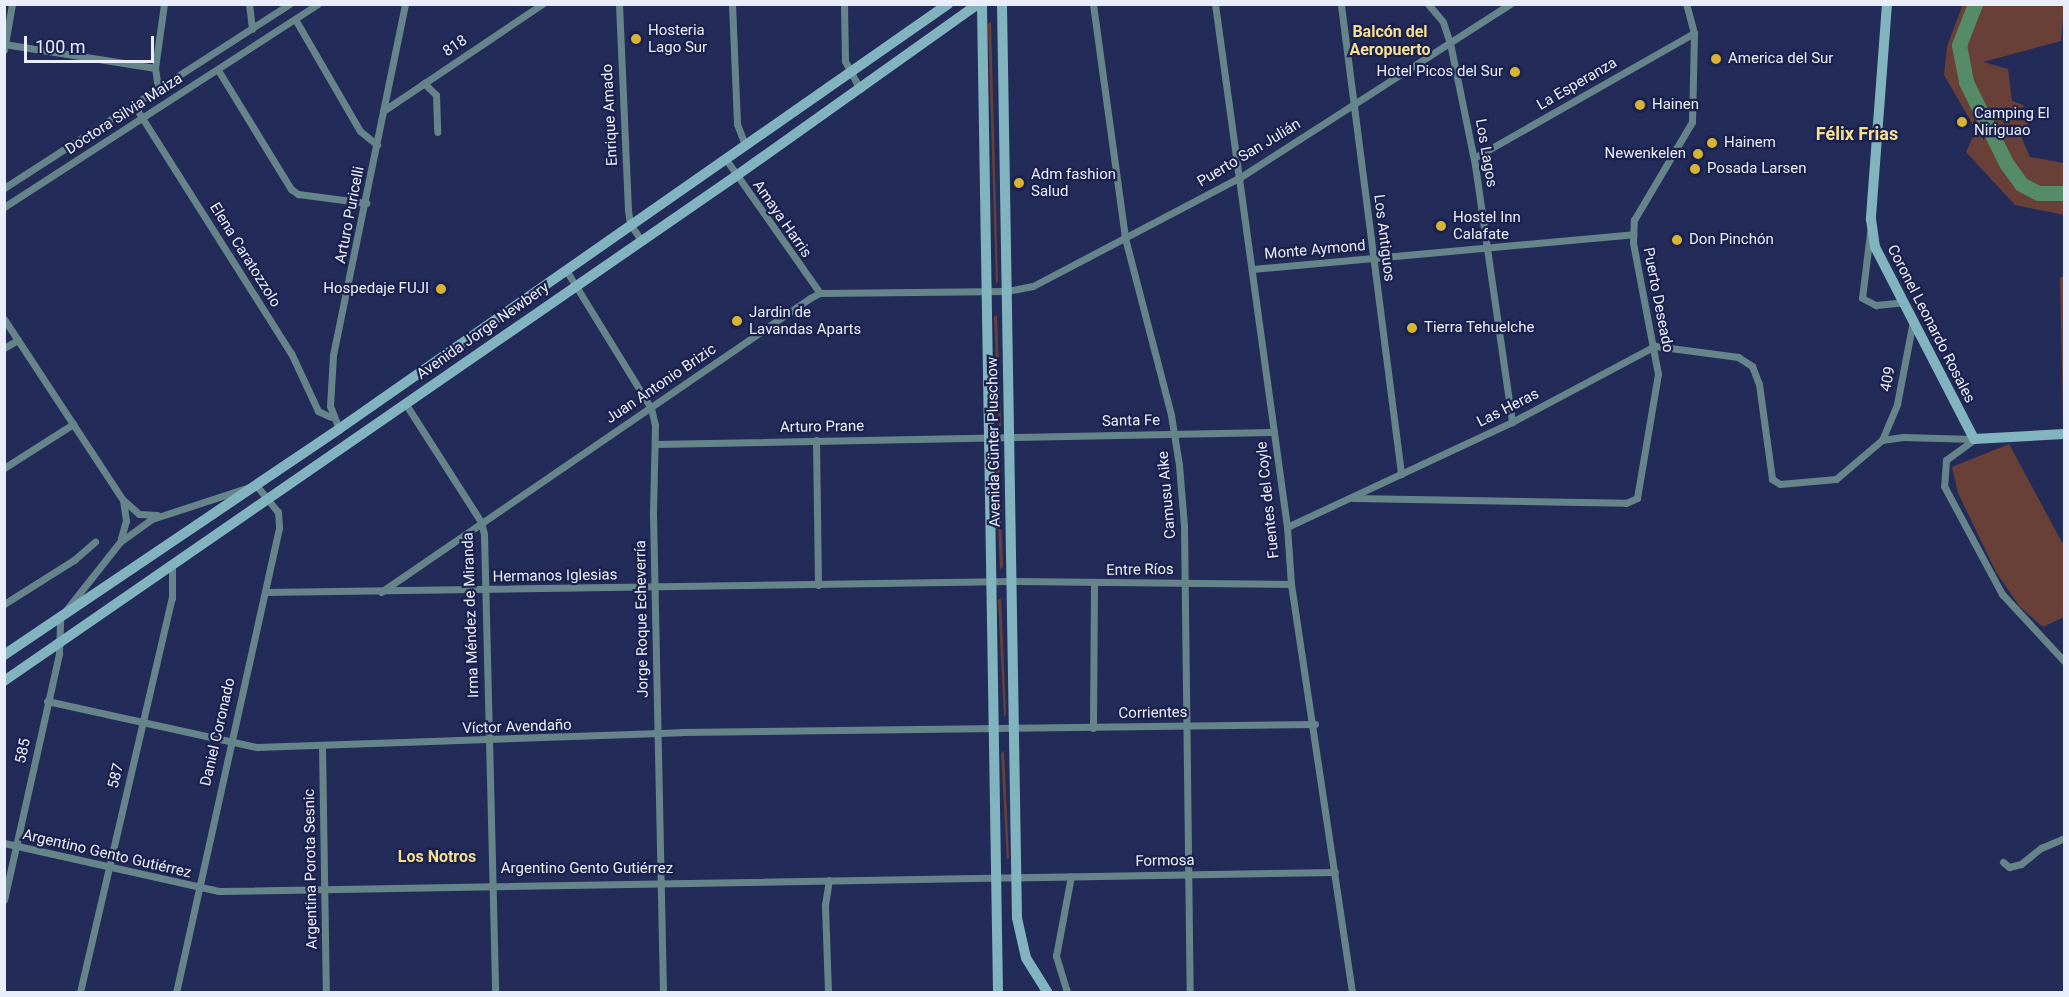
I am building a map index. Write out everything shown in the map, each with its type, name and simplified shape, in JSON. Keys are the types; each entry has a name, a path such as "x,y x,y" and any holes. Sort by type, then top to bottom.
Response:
{"street":[{"path":"12,4 5,46 155,68"},
{"path":"158,89 155,68 164,4"},
{"path":"249,4 252,29"},
{"name":"Doctora Silvia Maiza","path":"4,188 289,4"},
{"name":"Doctora Silvia Maiza","path":"4,207 318,4"},
{"name":"Arturo Puricelli","path":"331,417 333,355 405,4"},
{"name":"818","path":"383,111 542,4"},
{"path":"732,4 737,124 745,145"},
{"path":"844,4 849,73 860,89"},
{"name":"Avenida Jorge Newbery","path":"4,655 339,429 948,4"},
{"name":"Camusu Aike","path":"1093,4 1125,238 1175,434 1184,526 1190,993"},
{"name":"Fuentes del Coyle","path":"1215,4 1287,527 1291,584 1315,724 1352,993"},
{"name":"Los Lagos","path":"1428,4 1443,22 1450,42 1474,158 1512,422"},
{"name":"Puerto San Julián","path":"987,291 1007,291 1033,286 1239,178 1510,4"},
{"name":"Puerto Deseado","path":"1349,498 1626,503 1640,492 1657,390 1655,346 1633,234 1637,209 1692,122 1694,33 1686,4"},
{"name":"Coronel Leonardo Rosales","path":"1887,4 1871,219 1875,247 1974,440"},
{"path":"980,5 1002,5"},
{"name":"Avenida Jorge Newbery","path":"4,681 980,5"},
{"name":"Avenida Günter Pluschow","path":"980,5 998,993"},
{"name":"Avenida Günter Pluschow","path":"1002,5 1017,877 1021,944 1047,993"},
{"name":"Los Antiguos","path":"1341,5 1401,474"},
{"name":"Enrique Amado","path":"618,6 630,224"},
{"path":"295,19 360,131 377,145"},
{"name":"La Esperanza","path":"1474,158 1694,33"},
{"path":"218,70 291,189 298,194 366,203"},
{"path":"424,83 436,95 437,132"},
{"name":"Elena Caratozzolo","path":"134,105 291,353 318,411 331,417"},
{"name":"Amaya Harris","path":"725,158 820,293"},
{"path":"1871,219 1862,298 1876,305 1904,302"},
{"path":"630,224 642,241"},
{"name":"Monte Aymond","path":"1252,269 1633,234"},
{"name":"Jorge Roque Echeverría","path":"566,270 651,408 655,444 654,588 663,993"},
{"path":"820,293 987,291"},
{"name":"Juan Antonio Brizic","path":"381,592 820,293"},
{"path":"4,319 123,500 139,514 163,514"},
{"name":"409","path":"1882,440 1897,404 1913,320"},
{"path":"4,348 18,340"},
{"path":"1655,346 1745,359 1752,366 1759,384 1773,479 1780,484 1836,479 1882,440 1903,437 1974,440 2064,434"},
{"name":"Las Heras","path":"1287,527 1512,422 1655,346"},
{"name":"Irma Méndez de Miranda","path":"405,403 481,522 487,591 495,993"},
{"path":"331,417 339,429"},
{"path":"4,468 73,424"},
{"name":"Santa Fe","path":"989,438 1274,432"},
{"name":"Arturo Prane","path":"655,444 989,438"},
{"path":"1974,440 1946,460 1944,486 2002,594 2064,661"},
{"path":"816,441 818,585"},
{"path":"120,542 163,514 256,485"},
{"name":"Daniel Coronado","path":"176,993 197,889 280,521 268,498 256,485"},
{"path":"59,619 120,542 126,528 123,500"},
{"path":"4,604 74,560 94,542"},
{"name":"587","path":"80,993 107,867 172,598 172,566"},
{"name":"Entre Ríos","path":"990,583 1012,581 1094,584 1291,584"},
{"name":"Hermanos Iglesias","path":"265,592 990,583"},
{"path":"1093,728 1094,584"},
{"name":"585","path":"4,900 60,644 59,619"},
{"name":"Víctor Avendaño","path":"47,701 143,724 257,747 657,734 993,729"},
{"name":"Corrientes","path":"993,729 1315,724"},
{"name":"Argentina Porota Sesnic","path":"322,746 326,993"},
{"path":"2002,862 2009,867 2021,864 2041,848 2064,838"},
{"name":"Argentino Gento Gutiérrez","path":"4,843 197,889 492,883 996,878"},
{"name":"Formosa","path":"996,878 1335,872"},
{"path":"1067,993 1056,956 1071,876"},
{"path":"828,993 825,905 829,880"}],"shaded area":[{"path":"1963,4 2064,5 2061,41 1983,62 2008,69 2012,101 2023,105 2028,123 2020,134 2030,157 2064,163 2064,215 2015,205 1966,152 1976,130 1944,75 1947,46"},
{"path":"991,22 998,281 996,284 988,24"},
{"path":"2064,276 2064,417 2063,417 2060,278"},
{"path":"997,315 1001,425 999,427 994,317"},
{"path":"2009,444 2064,546 2064,617 2043,627 2020,607 1996,572 1958,493 1952,467"},
{"path":"999,452 1003,567 1000,569 995,454"},
{"path":"1001,598 1006,714 1004,717 998,600"},
{"path":"1004,751 1009,858 1007,860 1001,753"}],"waterway":[{"path":"1975,4 1959,45 1966,82 2006,163 2021,184 2038,193 2064,193"}],"place":[{"name":"Hosteria Lago Sur","path":"636,39"},
{"name":"America del Sur","path":"1716,59"},
{"name":"Hotel Picos del Sur","path":"1515,72"},
{"name":"Hainen","path":"1640,105"},
{"name":"Camping El Niriguao","path":"1962,122"},
{"name":"Hainem","path":"1712,143"},
{"name":"Newenkelen","path":"1698,154"},
{"name":"Posada Larsen","path":"1695,169"},
{"name":"Adm fashion Salud","path":"1019,183"},
{"name":"Hostel Inn Calafate","path":"1441,226"},
{"name":"Don Pinchón","path":"1677,240"},
{"name":"Hospedaje FUJI","path":"441,289"},
{"name":"Jardin de Lavandas Aparts","path":"737,321"},
{"name":"Tierra Tehuelche","path":"1412,328"}],"district":[{"name":"Balcón del Aeropuerto","path":"1390,41"},
{"name":"Félix Frias","path":"1857,134"},
{"name":"Los Notros","path":"437,857"}]}
